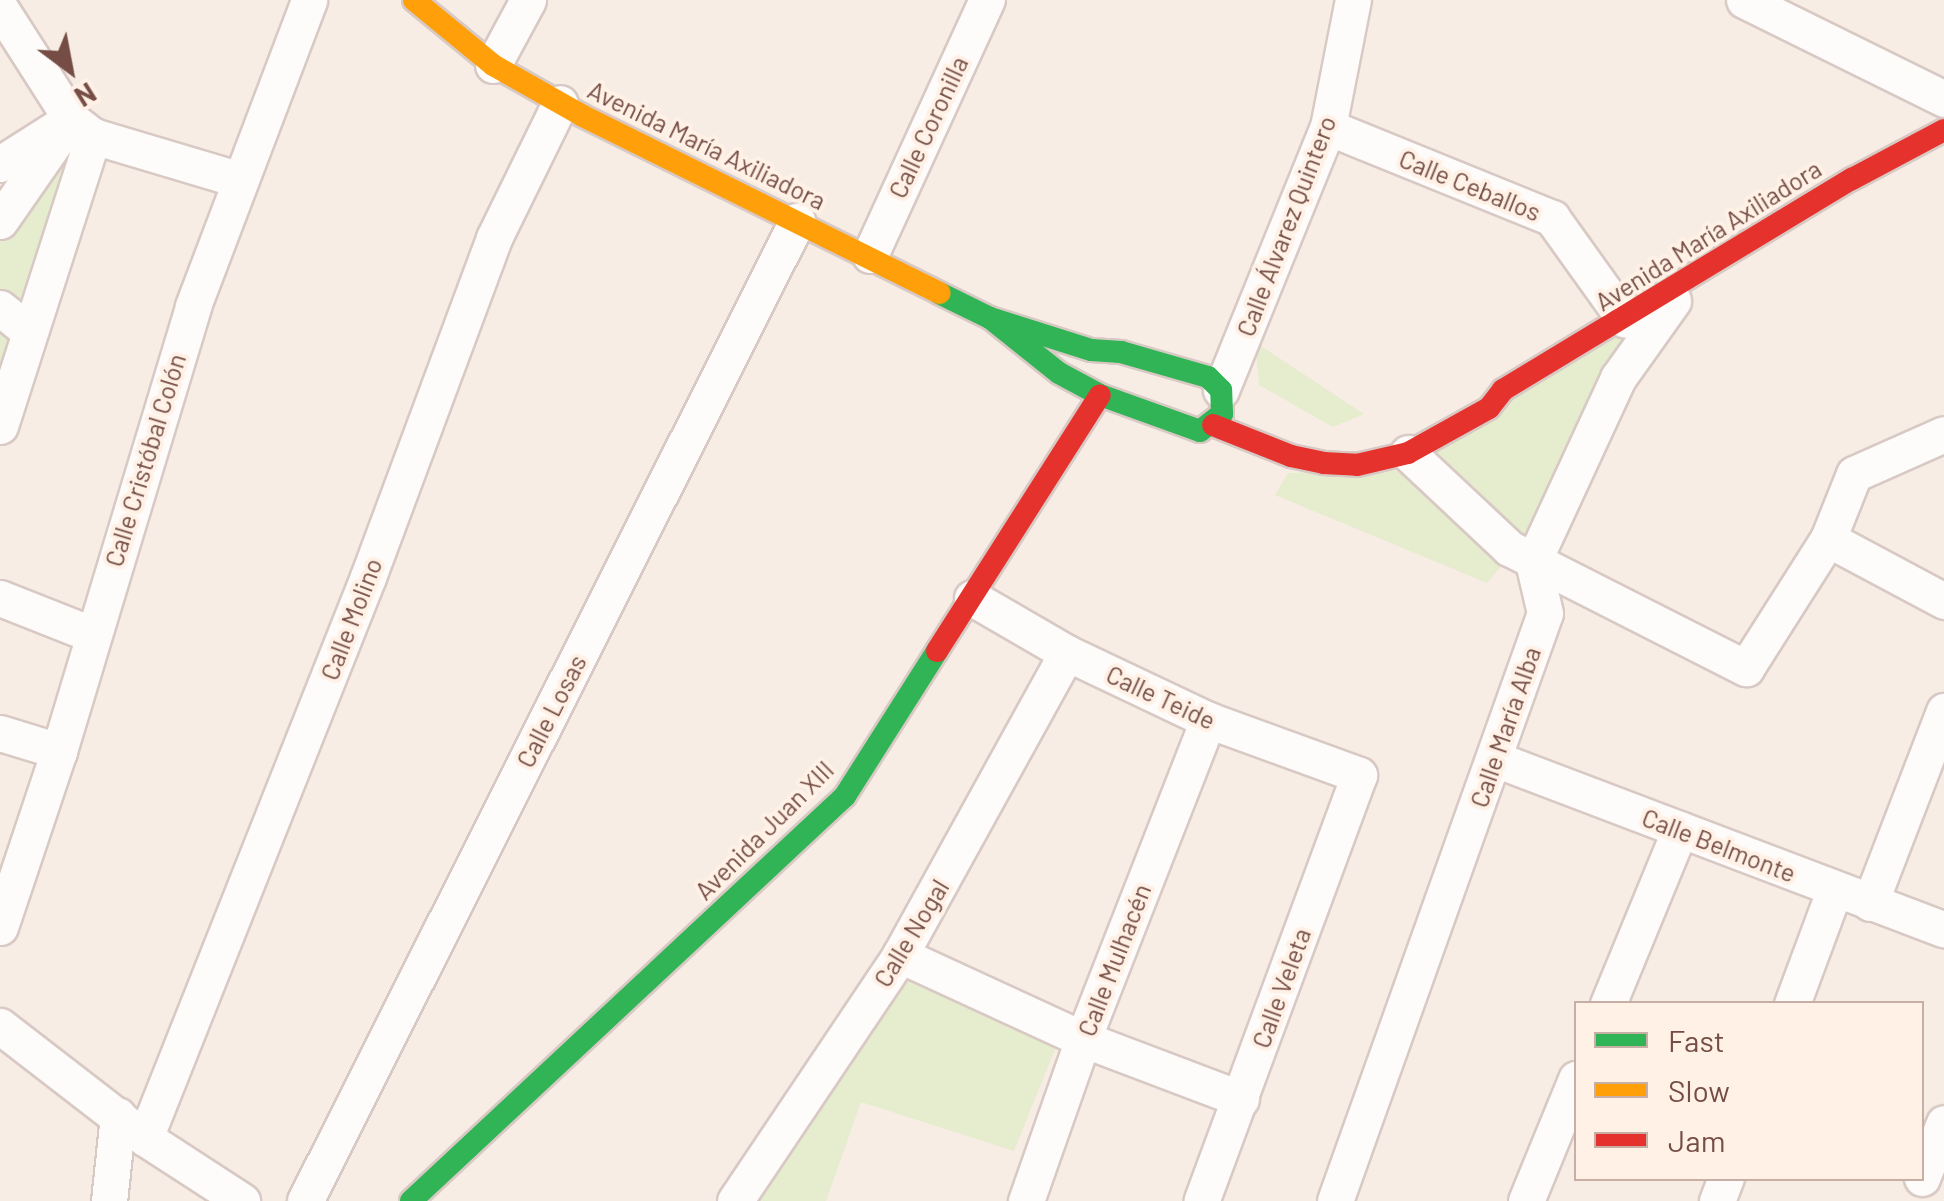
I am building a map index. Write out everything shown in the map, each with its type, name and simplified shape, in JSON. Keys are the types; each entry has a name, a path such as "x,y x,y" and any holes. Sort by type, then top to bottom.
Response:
{"street":[{"name":"Calle Cristóbal Colón","path":"0,927 59,751 91,634 193,306 310,0"},
{"name":"Avenida María Axiliadora","path":"414,0 493,65 560,103 870,254 990,318 1069,377 1100,394 1138,412 1200,431 1214,426 1290,456 1357,466 1408,452 1489,408 1503,390 1852,180 1944,130"},
{"path":"493,65 528,0"},
{"name":"Calle Coronilla","path":"870,254 987,0"},
{"name":"Calle Álvarez Quintero","path":"1228,400 1328,127 1353,0"},
{"path":"1744,0 1944,99"},
{"path":"0,8 82,128 241,180"},
{"name":"Calle Molino","path":"146,1138 368,577 494,238 560,103"},
{"name":"Calle Ceballos","path":"1328,127 1552,218 1625,320"},
{"path":"0,164 82,128"},
{"path":"0,221 82,128"},
{"path":"0,426 30,332 82,128"},
{"name":"Calle Losas","path":"305,1201 796,221"},
{"path":"1533,562 1626,365 1658,318 1696,277"},
{"path":"0,308 30,332"},
{"name":"Avenida María Axiliadora","path":"990,318 1092,350 1121,352 1208,377 1228,400"},
{"path":"1076,431 1078,404 1069,377 1092,350"},
{"name":"Avenida María Axiliadora","path":"1327,439 1362,442 1388,435 1434,418 1482,390 1503,390"},
{"name":"Avenida Juan XIII","path":"410,1201 845,796 1100,394"},
{"path":"1214,426 1228,400"},
{"path":"1076,431 1110,413 1138,412"},
{"path":"1408,452 1509,548 1746,668 1828,539 1854,474 1944,434"},
{"path":"1828,539 1944,601"},
{"name":"Calle María Alba","path":"1335,1201 1545,612 1533,562"},
{"path":"0,598 91,634"},
{"name":"Calle Teide","path":"972,598 1067,653 1208,720 1358,775"},
{"name":"Calle Nogal","path":"735,1201 900,955 1067,653"},
{"path":"1870,903 1944,711"},
{"name":"Calle Mulhacén","path":"1026,1201 1083,1039 1208,720"},
{"path":"0,733 59,751"},
{"name":"Calle Belmonte","path":"1495,759 1944,930"},
{"name":"Calle Veleta","path":"1201,1201 1358,775"},
{"path":"1609,1001 1680,829"},
{"path":"1793,1001 1834,891"},
{"path":"900,955 1083,1039 1241,1099"},
{"path":"0,1026 146,1138 242,1201"},
{"path":"1526,1201 1574,1084"},
{"path":"109,1201 118,1115"},
{"path":"1923,1188 1944,1123"},
{"path":"187,1201 190,1166"}],"green space":[{"path":"52,157 76,164 0,409 0,188"},
{"path":"1670,296 1530,553 1426,456"},
{"path":"1255,342 1364,414 1333,427 1259,385"},
{"path":"1391,469 1440,489 1512,553 1487,583 1275,495 1288,473"},
{"path":"907,960 1065,1025 1014,1151 861,1102 826,1201 748,1201"}],"traffic: fast":[{"path":"939,293 990,318 1059,373 1100,395 1200,431 1222,414 1221,390 1208,377 1121,352 1091,350 990,318"},
{"path":"411,1201 845,796 937,651"}],"traffic: slow":[{"path":"414,0 493,65 583,116 939,293"}],"traffic: jam":[{"path":"1213,425 1291,456 1323,463 1357,465 1408,453 1489,408 1503,390 1852,179 1944,130"},
{"path":"937,651 1100,395"}]}
